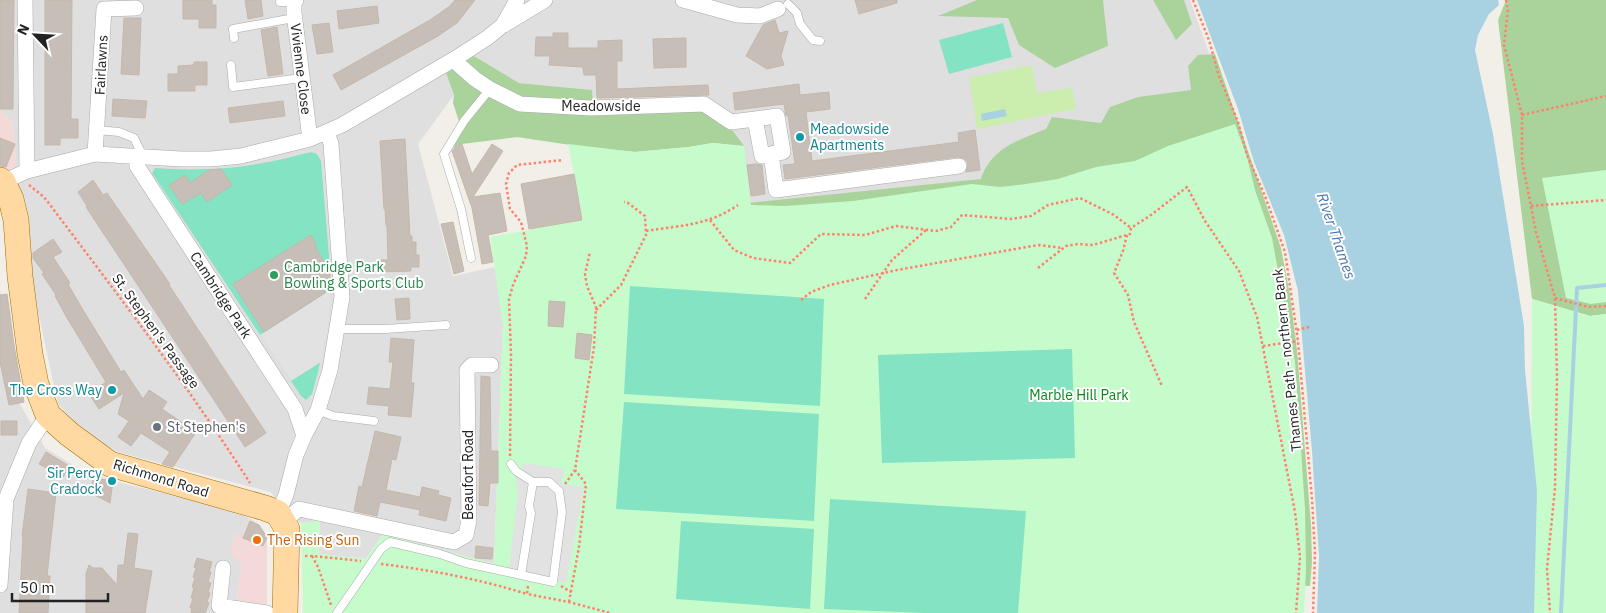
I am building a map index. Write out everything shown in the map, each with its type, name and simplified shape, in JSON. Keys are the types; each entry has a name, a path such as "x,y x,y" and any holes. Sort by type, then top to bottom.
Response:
{"main road":[{"name":"Richmond Road","path":"12,177 11,199 16,220 20,276 30,354 36,384 48,414 69,434 110,464 276,514"},
{"path":"276,514 287,529 288,557 285,613"}],"street":[{"path":"26,0 12,177 95,154 180,159 241,156 310,139 327,132 456,58 545,0"},
{"path":"503,26 517,0"},
{"name":"Vivienne Close","path":"290,1 294,18 310,139"},
{"path":"687,1 737,15 760,16 785,4"},
{"name":"Fairlawns","path":"95,154 104,8 136,8"},
{"name":"Meadowside","path":"456,58 459,65 490,89 520,104 591,108 704,104 731,122 777,116 783,152 771,154"},
{"path":"755,118 762,156 771,154 776,190 959,166"},
{"path":"276,514 286,495 296,455 318,410 330,370 342,297 330,144 327,132"},
{"name":"Cambridge Park","path":"139,156 137,166 295,409 304,436"},
{"name":"Beaufort Road","path":"276,514 299,510 454,542 466,535 469,520 467,370 472,365 491,365"},
{"path":"0,586 8,493 29,443 48,414"},
{"path":"223,568 218,609 268,613"}],"lane":[{"path":"785,4 797,13 800,24 813,40 820,41"},
{"path":"234,38 233,29 294,18"},
{"path":"231,65 233,87 301,78"},
{"path":"471,258 461,209 444,154 464,121 490,89"},
{"path":"97,130 119,132 134,138 139,156"},
{"path":"337,329 385,329 446,325"},
{"path":"318,410 333,416 374,421"},
{"path":"338,613 381,549 390,542 440,554 466,563 553,582 562,512 560,491 549,482 533,482 516,471 512,464"},
{"path":"521,576 531,513 529,506 533,482"}],"path":[{"name":"Thames Path - northern Bank","path":"1194,0 1238,122 1247,155 1266,196 1285,252 1297,330 1312,499 1315,553 1313,613"},
{"path":"1506,0 1508,10 1504,45 1522,115 1522,160 1536,232 1555,298 1557,376 1554,488 1547,569 1550,613"},
{"path":"1522,115 1606,96"},
{"path":"512,464 509,453 511,354 509,299 526,256 526,246 521,222 510,209 506,184 510,173 517,165 549,160 563,160"},
{"name":"St. Stephen's Passage","path":"12,177 44,197 133,315 276,514"},
{"path":"1162,386 1134,322 1128,295 1114,273 1131,228 1187,187 1205,221 1239,271 1257,317 1295,512 1300,557 1296,613"},
{"path":"710,220 734,250 754,258 790,263 821,234 865,235 896,226 936,231 951,227 962,215 1011,219 1031,216 1048,205 1080,198 1114,214 1131,228"},
{"path":"1531,206 1606,200"},
{"path":"595,312 621,285 646,234 645,216 624,202"},
{"path":"646,231 703,223 726,214 738,205"},
{"path":"865,299 892,260 926,230"},
{"path":"1038,268 1066,246 1078,244 1093,245 1127,235"},
{"path":"801,300 811,292 830,284 955,259 1038,245 1063,248"},
{"path":"560,491 574,470 594,347 596,307 586,286 585,274 590,252"},
{"path":"1555,298 1590,307 1606,306"},
{"path":"1297,330 1309,327"},
{"path":"1262,346 1298,342"},
{"path":"569,602 579,547 586,484 574,470"},
{"path":"288,557 312,556 423,569 488,582 526,594 569,602 610,613"},
{"path":"312,556 318,567 331,606"},
{"path":"526,594 530,578"}],"shaded area":[{"path":"0,0 1190,0 1231,115 1097,167 751,205 701,111 594,116 591,90 519,83 474,56 446,73 454,95 418,144 453,276 495,267 503,325 494,564 383,534 366,559 318,554 320,521 301,523 270,492 118,452 84,433 58,404 21,232 13,122 0,111"},
{"path":"0,111 13,122 17,173 0,166"},
{"path":"0,289 17,399 45,448 81,470 121,483 221,507 251,519 243,535 242,565 236,601 267,605 267,613 0,613"},
{"path":"330,290 329,320 321,362 291,381 260,335"},
{"path":"525,463 564,469 561,484 584,487 566,583 509,569 518,492 515,477"},
{"path":"251,519 259,525 267,537 267,605 236,601 242,565 230,553 235,533 243,535"}],"green space":[{"path":"977,0 1103,0 1108,46 1055,68 1019,45 1008,18 938,16"},
{"path":"1153,0 1184,0 1192,24 1176,40"},
{"path":"1506,0 1606,0 1606,314 1590,316 1532,299 1498,20"},
{"path":"1003,23 1012,57 949,74 939,40"},
{"path":"1215,54 1281,248 1290,295 1297,350 1311,525 1312,562 1310,586 1291,586 748,203 981,179 986,168 999,152 1016,141 1046,129 1052,117 1101,123 1110,107 1138,97 1191,90 1188,66 1198,55"},
{"path":"474,56 519,83 592,90 594,116 701,111 733,131 744,146 713,143 635,152 517,137 462,144 451,148 462,131 453,103 454,95 446,73"},
{"path":"1032,65 1037,93 1072,88 1076,109 977,129 969,78"},
{"name":"Marble Hill Park","path":"1235,124 1272,238 1295,362 1305,509 1306,570 1304,613 303,613 301,523 320,521 319,554 366,559 383,534 494,564 503,325 490,237 583,220 568,144 635,152 713,143 744,146 751,205 785,206 853,201 972,184 1000,187 1058,179 1096,167 1135,161 1168,146"},
{"name":"Cambridge Park Bowling & Sports Club","path":"311,152 317,154 321,161 329,256 329,320 312,394 306,400 301,396 152,173 155,168 218,169 245,166"},
{"path":"1606,170 1606,302 1591,304 1566,298 1542,178"},
{"path":"630,286 824,299 820,406 624,394"},
{"path":"1532,299 1590,316 1606,314 1606,613 1527,613 1531,584"},
{"path":"1072,349 1075,458 882,463 878,355"},
{"path":"624,402 819,414 814,521 616,509"},
{"path":"830,499 1026,511 1018,613 925,613 824,609"},
{"path":"681,521 814,529 810,609 676,599"}],"water":[{"name":"River Thames","path":"1197,0 1498,0 1499,5 1489,14 1478,35 1475,50 1493,134 1524,326 1525,370 1537,491 1534,613 1317,613 1319,556 1298,291 1284,235 1254,162 1238,109"},
{"path":"1005,109 1007,116 982,121 981,114"}],"building":[{"path":"0,0 14,0 13,109 0,109"},
{"path":"45,0 72,0 71,119 78,119 78,138 60,138 60,145 45,145"},
{"path":"183,0 212,0 212,5 216,5 216,28 199,28 199,19 183,19"},
{"path":"245,0 261,0 263,16 248,19"},
{"path":"455,0 475,0 457,23 438,36 341,90 333,75 430,20 450,6"},
{"path":"855,0 897,0 897,3 859,14"},
{"path":"377,6 379,23 339,29 337,11"},
{"path":"124,18 141,18 139,75 121,74"},
{"path":"775,20 779,33 788,31 781,56 784,65 767,69 746,56 763,25"},
{"path":"329,23 333,52 317,54 312,25"},
{"path":"277,27 283,74 268,76 261,30"},
{"path":"553,33 568,33 568,48 598,48 598,41 622,40 622,61 617,61 617,89 708,85 709,95 597,98 596,75 584,75 583,67 549,65 550,56 535,56 536,37 553,37"},
{"path":"686,38 686,67 654,68 653,39"},
{"path":"194,62 207,62 207,85 195,85 195,91 168,91 168,74 178,74 178,66 194,65"},
{"name":"Meadowside Apartments","path":"799,84 800,95 829,92 830,109 806,112 812,161 959,142 958,133 975,130 980,170 966,172 967,161 958,157 785,179 783,165 795,164 788,115 786,116 784,104 735,110 733,93"},
{"path":"113,99 147,101 145,118 112,116"},
{"path":"283,101 285,116 230,123 228,108"},
{"path":"0,138 15,144 6,167 0,166"},
{"path":"405,139 410,236 412,236 412,242 416,242 416,255 419,255 419,267 411,267 411,271 378,272 378,260 388,260 380,141"},
{"path":"462,144 472,174 492,144 503,151 473,197 500,193 507,231 488,235 493,262 482,264 472,208 452,151 455,147"},
{"path":"747,165 762,165 765,194 751,196"},
{"path":"221,169 232,185 207,202 201,193 182,204 169,185 185,175 190,183 209,170"},
{"path":"574,174 582,220 529,229 521,184"},
{"path":"93,180 103,195 107,193 170,284 266,433 245,447 86,207 78,192"},
{"path":"453,222 464,271 454,274 441,224"},
{"path":"311,235 317,246 315,247 330,271 330,281 321,286 325,293 264,332 233,284"},
{"path":"53,239 62,252 53,257 121,372 124,370 143,399 149,390 167,402 162,409 196,432 173,467 162,464 170,452 141,433 131,446 118,437 129,421 118,414 124,393 99,409 89,394 106,382 67,318 56,295 42,274 44,273 33,258 33,253"},
{"path":"7,294 24,402 9,405 0,362 0,295"},
{"path":"409,298 410,319 397,320 395,299"},
{"path":"549,301 565,302 563,327 548,326"},
{"path":"577,333 592,335 589,360 575,358"},
{"path":"391,338 414,340 411,383 414,383 411,417 388,415 389,406 367,404 369,387 390,389 393,362 389,362"},
{"path":"481,376 490,377 491,451 498,451 498,483 490,483 488,506 479,505"},
{"path":"1,421 17,421 17,435 1,435"},
{"path":"375,431 401,437 396,460 392,459 386,490 420,497 422,487 439,491 438,495 451,498 446,521 419,515 420,510 380,502 377,516 354,511 359,486 362,487"},
{"path":"46,452 69,466 63,477 39,464"},
{"path":"93,478 113,481 110,503 91,493"},
{"path":"28,489 56,493 47,576 50,576 48,613 19,613 22,536"},
{"name":"The Rising Sun","path":"250,521 259,525 267,537 263,546 243,538"},
{"path":"128,533 138,534 134,568 152,571 145,613 86,613 86,574 89,565 93,568 102,568 117,585 118,565 124,565"},
{"path":"476,546 493,548 492,559 475,558"},
{"path":"197,558 212,562 208,582 211,583 207,602 209,603 205,613 191,613 192,608 190,608 195,578 193,577 196,568 194,567"}],"waterway":[{"path":"1561,613 1577,288 1606,285"}],"place":[{"name":"Meadowside Apartments","path":"800,137"},
{"name":"Cambridge Park Bowling & Sports Club","path":"274,275"},
{"name":"The Cross Way","path":"112,390"},
{"name":"St Stephen's","path":"157,427"},
{"name":"Sir Percy Cradock","path":"112,481"},
{"name":"The Rising Sun","path":"257,540"}]}
